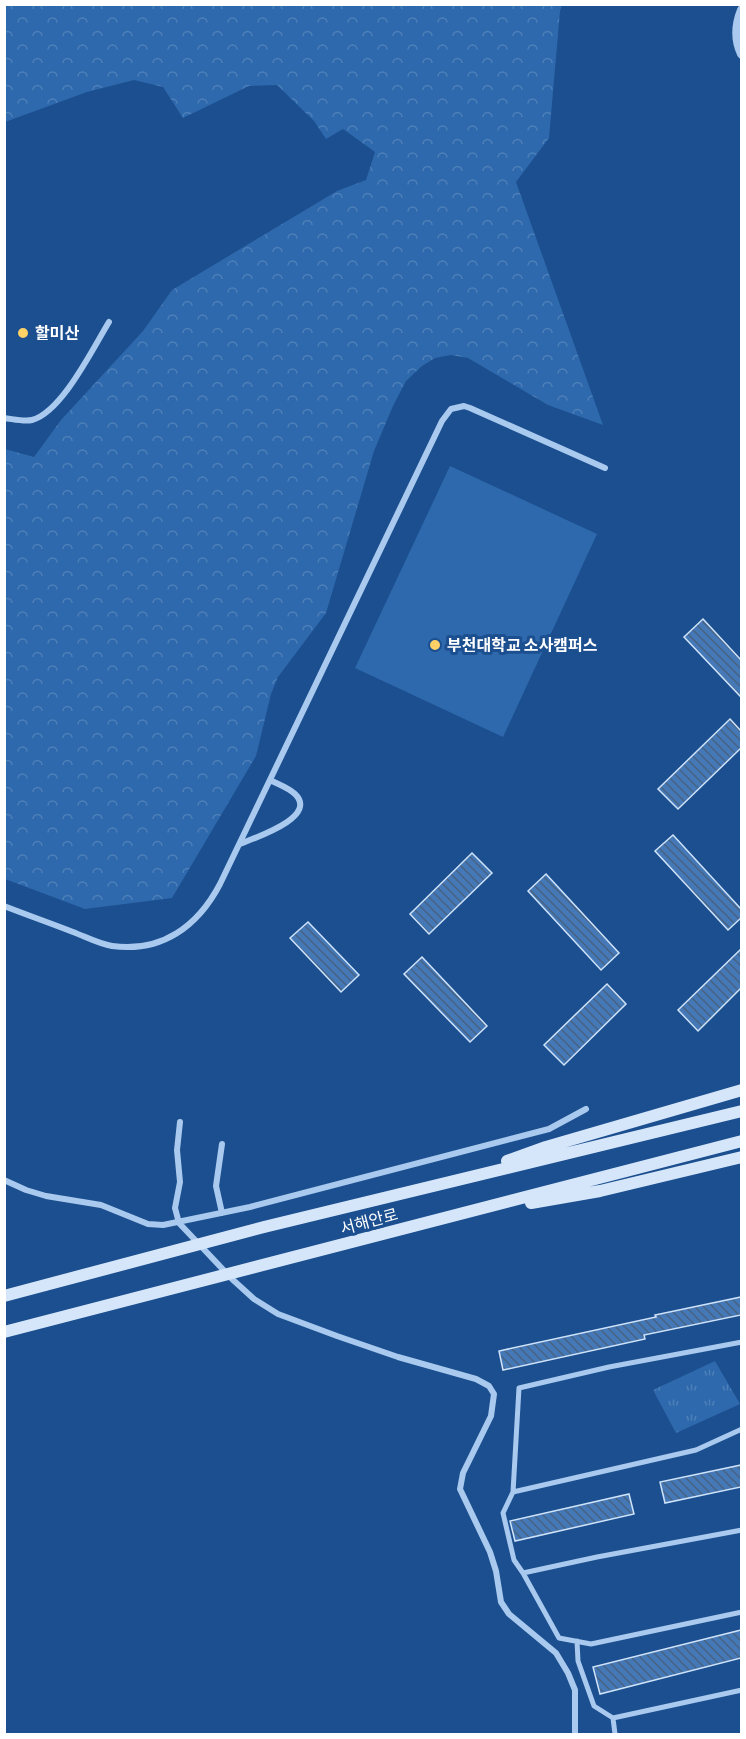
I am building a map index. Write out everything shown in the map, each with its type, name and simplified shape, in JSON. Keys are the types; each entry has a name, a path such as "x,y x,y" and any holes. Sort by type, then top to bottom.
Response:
{"main road":[{"path":"450,1182 546,1147 741,1090"},
{"name":"서해안로","path":"4,1296 264,1227 741,1111"},
{"name":"서해안로","path":"4,1332 741,1141"},
{"path":"459,1214 600,1191 741,1157"}],"street":[{"path":"741,10 737,39 741,54"},
{"path":"4,418 31,420 48,413 64,395 109,322"},
{"path":"4,906 111,946 159,942 179,932 199,916 213,896 239,844 447,412 457,407 470,408 605,468"},
{"path":"239,844 290,821 298,813 300,806 296,794 270,780"},
{"path":"4,1180 46,1196 101,1205 148,1224 179,1223 222,1214 549,1129 586,1109"},
{"path":"180,1122 177,1150 180,1182 175,1208 179,1223 254,1299 278,1314 398,1357 476,1379 489,1386 494,1394 491,1416 463,1473 460,1489 490,1552 501,1602 509,1614 556,1653 568,1673 575,1690 575,1734"},
{"path":"222,1144 216,1186 222,1214"},
{"path":"741,1342 609,1367 519,1388 513,1492 503,1513 514,1560 559,1638 591,1644 741,1612"},
{"path":"513,1492 696,1450 741,1429"},
{"path":"523,1573 741,1530"},
{"path":"578,1641 578,1661 594,1706 613,1718 741,1690"},
{"path":"613,1718 615,1734"}],"green space":[{"path":"5,4 562,5 549,138 516,182 603,425 548,405 468,358 451,355 435,358 422,366 406,381 374,451 326,613 278,677 271,694 256,756 172,898 85,909 5,879 5,449 34,457 61,420 143,331 172,290 337,191 366,180 375,152 343,129 326,139 314,121 277,85 249,86 183,118 163,87 134,80 87,92 5,122"},
{"path":"450,466 597,534 503,737 355,668"},
{"path":"715,1361 740,1404 676,1433 653,1390"}],"building":[{"path":"703,619 741,660 741,697 684,637"},
{"path":"730,719 741,731 741,748 678,809 658,789"},
{"path":"673,835 741,909 741,918 728,930 655,851"},
{"path":"472,853 492,873 429,934 410,914"},
{"path":"546,874 619,953 601,970 528,891"},
{"path":"308,922 359,975 341,992 290,938"},
{"path":"741,949 741,988 698,1031 678,1010"},
{"path":"422,957 487,1026 470,1042 404,974"},
{"path":"607,984 626,1004 564,1065 544,1045"},
{"path":"741,1297 741,1315 644,1335 645,1339 503,1370 499,1351"},
{"path":"741,1465 741,1487 665,1503 660,1482"},
{"path":"629,1494 634,1514 515,1541 510,1521"},
{"path":"741,1630 741,1658 600,1694 593,1667"}],"place":[{"name":"할미산","path":"23,333"},
{"name":"부천대학교 소사캠퍼스","path":"435,645"}]}
